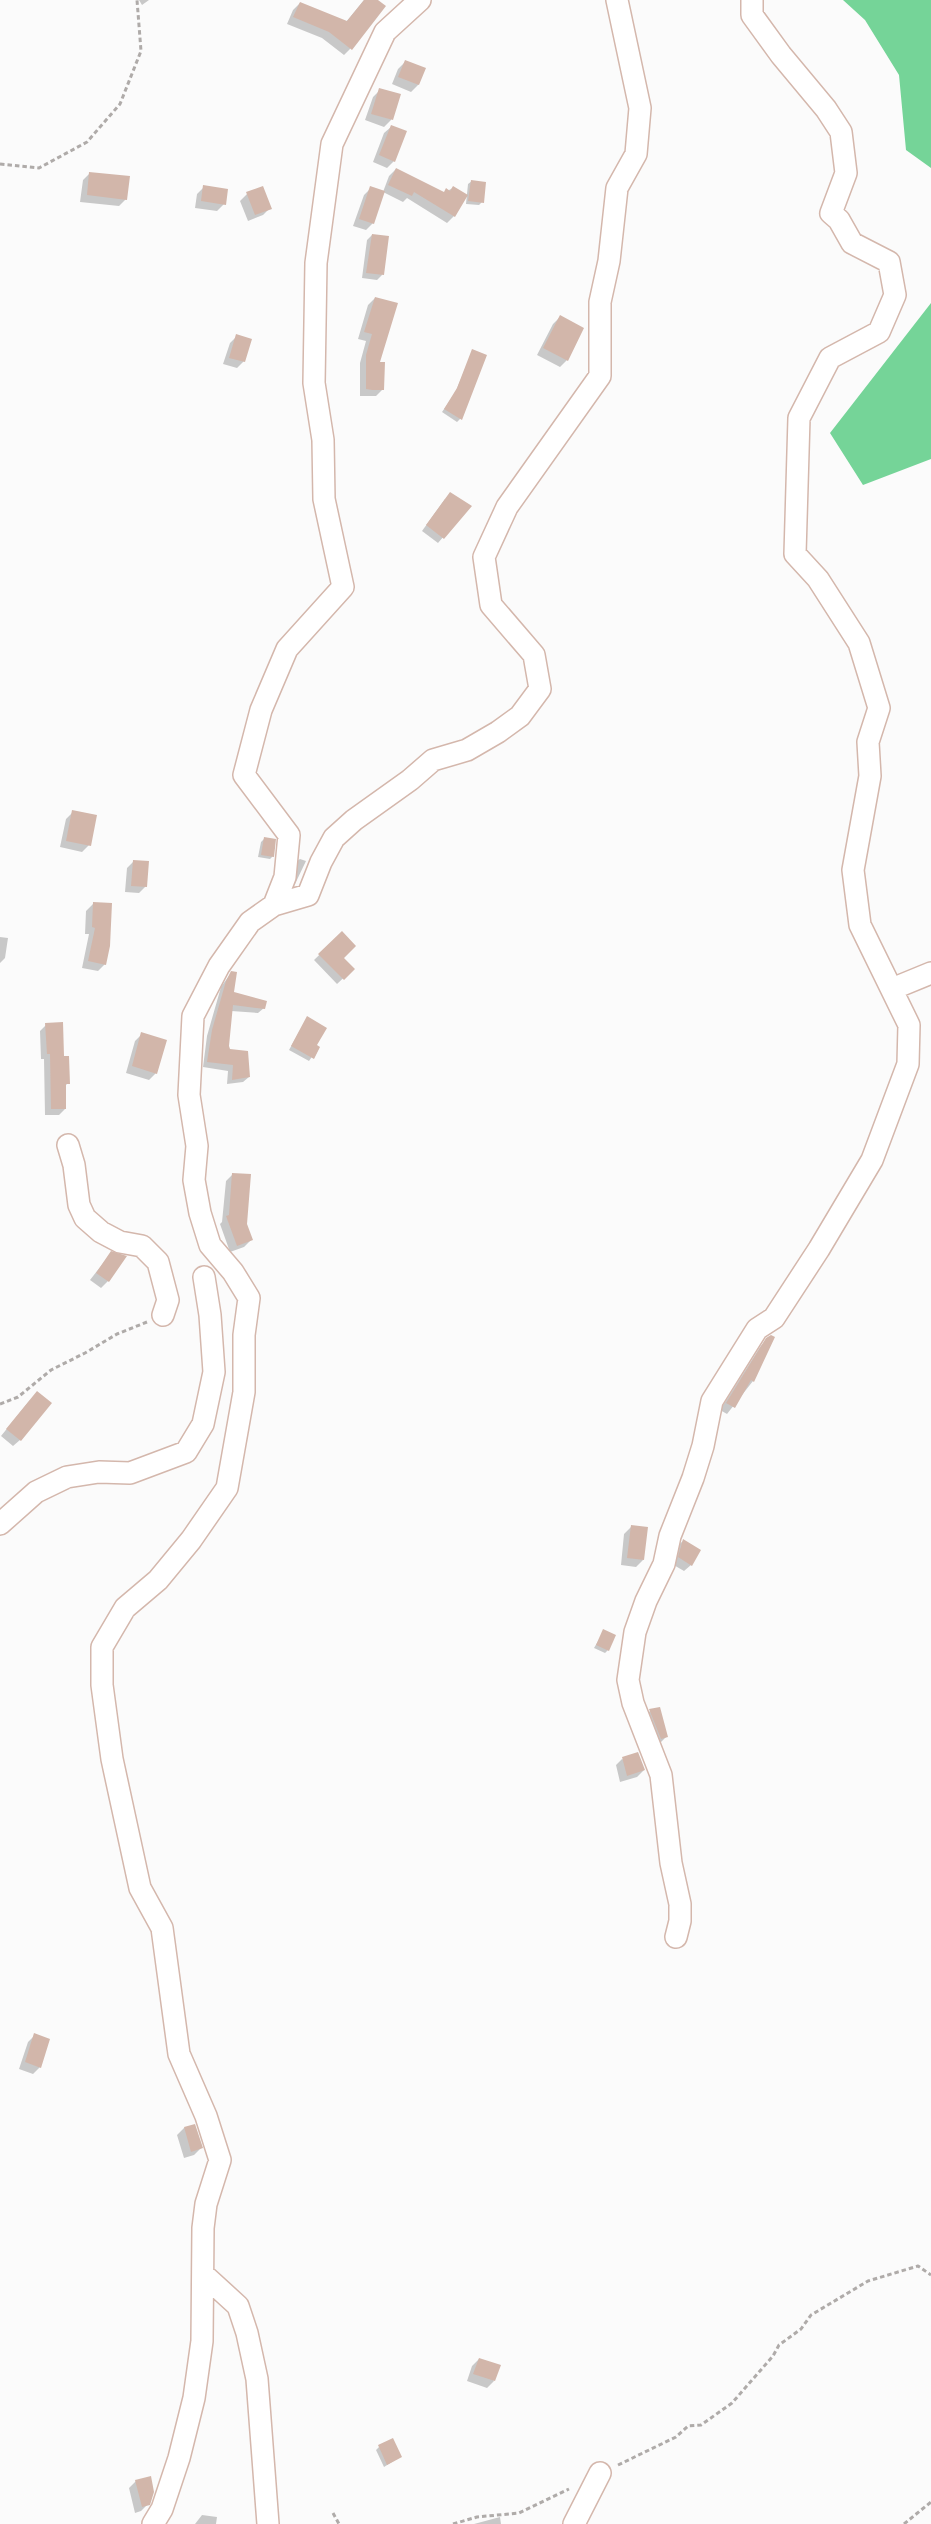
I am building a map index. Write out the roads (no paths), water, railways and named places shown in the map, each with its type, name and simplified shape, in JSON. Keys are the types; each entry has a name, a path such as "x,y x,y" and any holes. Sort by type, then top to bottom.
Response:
{"street":[{"path":"153,2524 162,2508 179,2458 194,2398 202,2341 206,2204 220,2160 206,2116 179,2054 162,1929 140,1888 112,1759 102,1685 102,1647 125,1608 159,1580 191,1540 226,1488 244,1392 244,1335 249,1298 233,1272 210,1245 200,1213 194,1180 197,1146 189,1095 193,1016 219,966 250,921 274,905 308,895 321,862 334,838 354,820 403,786 433,760 467,750 498,732 520,716 540,689 534,655 490,605 484,557 507,507 600,376 600,302 609,261 617,188 636,154 640,108 617,0"},
{"path":"676,1936 680,1921 680,1904 671,1863 661,1775 633,1703 628,1680 635,1632 646,1601 664,1564 670,1536 693,1478 703,1446 712,1401 757,1329 774,1318 819,1249 872,1160 908,1064 909,1025 860,925 853,870 870,776 867,742 879,708 859,643 818,579 795,554 799,418 830,358 879,332 895,295 889,262 852,243 839,220 831,213 846,173 841,132 826,109 781,55 752,15 752,0"},
{"path":"274,905 285,877 289,835 244,775 261,710 286,649 343,587 324,499 323,440 314,383 316,263 332,144 385,32 411,3"},
{"path":"892,989 931,973"},
{"path":"68,1145 74,1164 79,1205 85,1218 101,1232 120,1242 142,1245 158,1262 168,1300 163,1315"},
{"path":"0,1524 36,1492 67,1477 99,1472 130,1473 186,1452 203,1424 214,1372 210,1315 204,1277"},
{"path":"203,2274 238,2306 248,2333 257,2379 268,2524"},
{"path":"574,2524 600,2473"}]}
